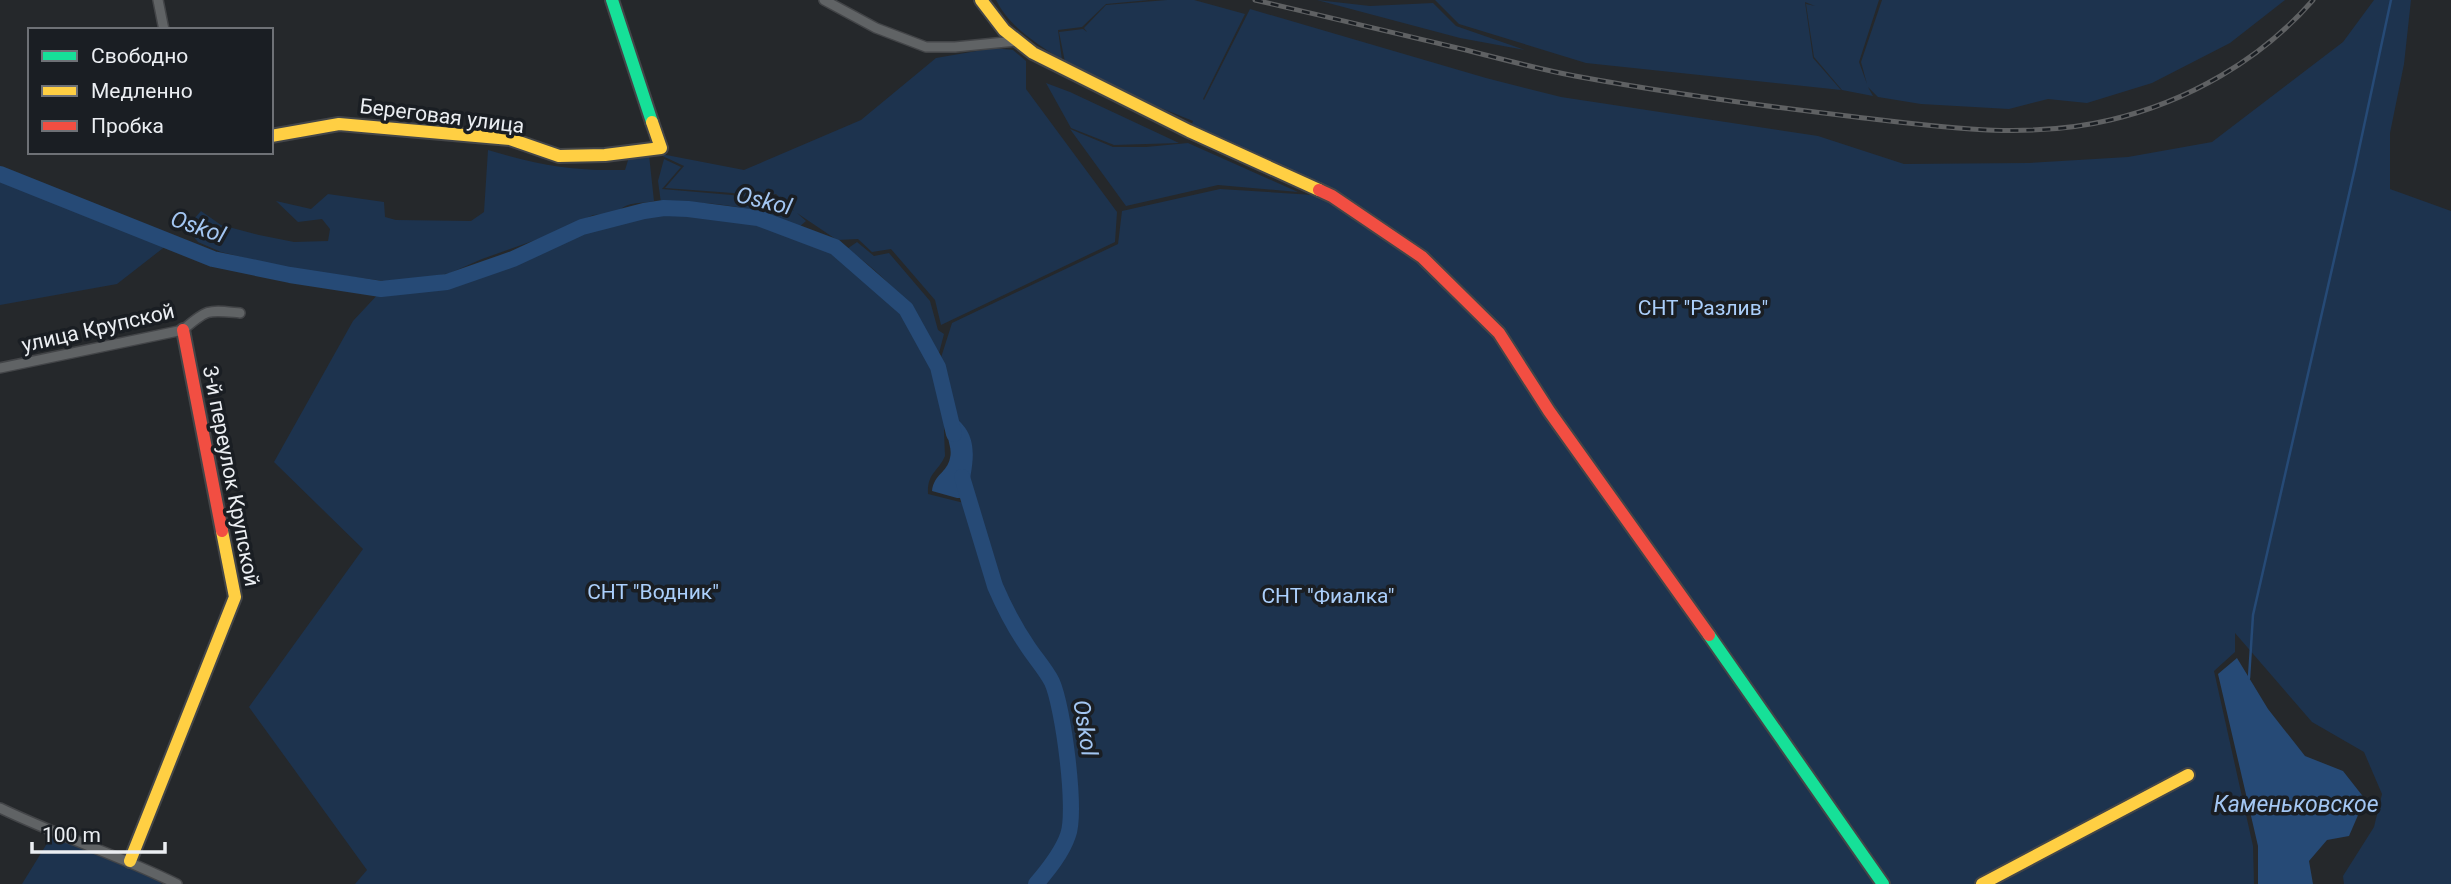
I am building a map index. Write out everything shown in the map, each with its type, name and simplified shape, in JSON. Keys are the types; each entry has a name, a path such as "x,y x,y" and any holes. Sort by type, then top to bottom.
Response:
{"street":[{"path":"158,0 164,28"},
{"name":"Береговая улица","path":"273,136 340,124 510,139 559,156 605,155 661,148 611,0"},
{"path":"824,0 876,28 926,47 1016,41"},
{"path":"981,0 993,19 1033,53 1189,131 1332,197 1422,257 1454,287 1499,333 1549,411 1883,884"},
{"name":"улица Крупской","path":"0,368 184,330 198,317 211,310 240,313"},
{"name":"3-й переулок Крупской","path":"130,861 235,597 184,330"},
{"path":"1982,884 2188,775"},
{"path":"0,808 48,831 130,861 177,884"}],"green space":[{"path":"996,0 1149,0 1106,4 1082,27 1058,30 1062,60 1016,27"},
{"path":"1194,0 1245,14 1204,100 1250,9 1486,78 1561,97 1818,136 1904,164 2029,163 2128,157 2212,142 2343,42 2374,0 2411,0 2404,64 2390,133 2390,189 2451,211 2451,884 2344,884 2343,876 2374,827 2382,794 2364,752 2312,722 2235,633 2235,652 2214,671 2253,846 2254,884 1036,884 1048,870 1069,833 1069,777 1057,694 1050,678 1002,603 965,492 938,367 952,323 1118,244 1122,211 1220,189 1329,196 1189,131 1193,121 1065,62 1059,32 1083,29 1087,32 1084,28 1106,5"},
{"path":"1317,0 1370,6 1433,3 1456,26 1525,50 1460,38"},
{"path":"1435,0 1879,0 1859,62 1867,84 1861,62 1882,0 2285,0 2230,43 2152,83 2087,103 2048,99 2009,109 1921,104 1878,97 1868,87 1873,96 1842,90 1814,57 1806,4 1815,6 1805,2 1813,58 1841,90 1586,63 1459,24"},
{"path":"994,48 1013,50 1026,61 1026,89 1117,212 1115,242 941,325 935,300 891,249 872,252 858,239 837,240 797,213 806,221 798,228 770,214 732,206 661,203 658,181 664,159 681,167 662,189 732,195 748,199 774,196 794,211 776,194 749,198 733,193 665,188 684,166 656,153 744,170 861,120 936,58"},
{"path":"1046,83 1179,143 1114,145 1071,128"},
{"path":"1070,129 1113,147 1188,143 1298,192 1218,185 1126,206"},
{"path":"488,150 555,166 606,170 625,170 629,157 649,155 654,201 629,205 617,213 593,215 450,273 400,283 292,269 221,252 198,242 186,228 201,211 221,225 259,235 294,242 328,241 330,229 322,219 298,222 276,201 311,209 328,194 384,202 385,217 396,220 471,221 484,212"},
{"path":"0,177 167,245 117,284 0,305"},
{"name":"СНТ \"Водник\"","path":"663,212 687,212 756,222 832,249 903,311 934,367 946,413 945,456 931,477 928,494 964,503 998,605 1021,646 1047,682 1056,712 1064,778 1062,830 1048,859 1028,884 355,884 367,870 249,707 363,549 274,462 353,321 381,291 448,285 514,262 582,231"},
{"path":"857,242 874,256 889,253 930,301 938,330 944,334 938,357 900,297 863,260 847,249"},
{"path":"51,837 135,864 162,884 22,884"}],"water":[{"path":"950,414 968,432 971,442 973,452 967,498 932,491 935,481 950,458"},
{"name":"Каменьковское","path":"2237,658 2268,709 2305,756 2343,771 2365,799 2349,836 2327,840 2309,861 2313,884 2258,884 2258,846 2218,674"}],"waterway":[{"path":"2249,678 2253,615 2391,0"},
{"name":"Oskol","path":"0,174 213,259 290,275 381,289 447,282 513,259 582,227 644,211 688,209 758,218 835,247 906,309 938,367 954,434"},
{"name":"Oskol","path":"962,477 995,586 1019,632 1052,682 1060,713 1068,758 1070,823 1062,848 1036,884"}],"railway":[{"path":"1255,0 1547,70 1610,82 1750,104 1983,130 2079,126 2110,120 2167,102 2221,76 2246,60 2293,22 2313,0"}],"traffic: fast":[{"path":"612,0 652,122"},
{"path":"1709,635 1883,884"}],"traffic: slow":[{"path":"981,0 1004,30 1033,53 1189,131 1319,190"},
{"path":"273,136 339,124 510,139 559,156 605,155 661,148 652,122"},
{"path":"130,861 235,597 222,531"},
{"path":"1982,884 2188,775"}],"traffic: jam":[{"path":"1319,190 1422,257 1499,333 1549,411 1709,635"},
{"path":"183,330 222,531"}],"park label":[{"name":"СНТ \"Разлив\"","path":"1703,308"},
{"name":"СНТ \"Фиалка\"","path":"1328,596"}]}
